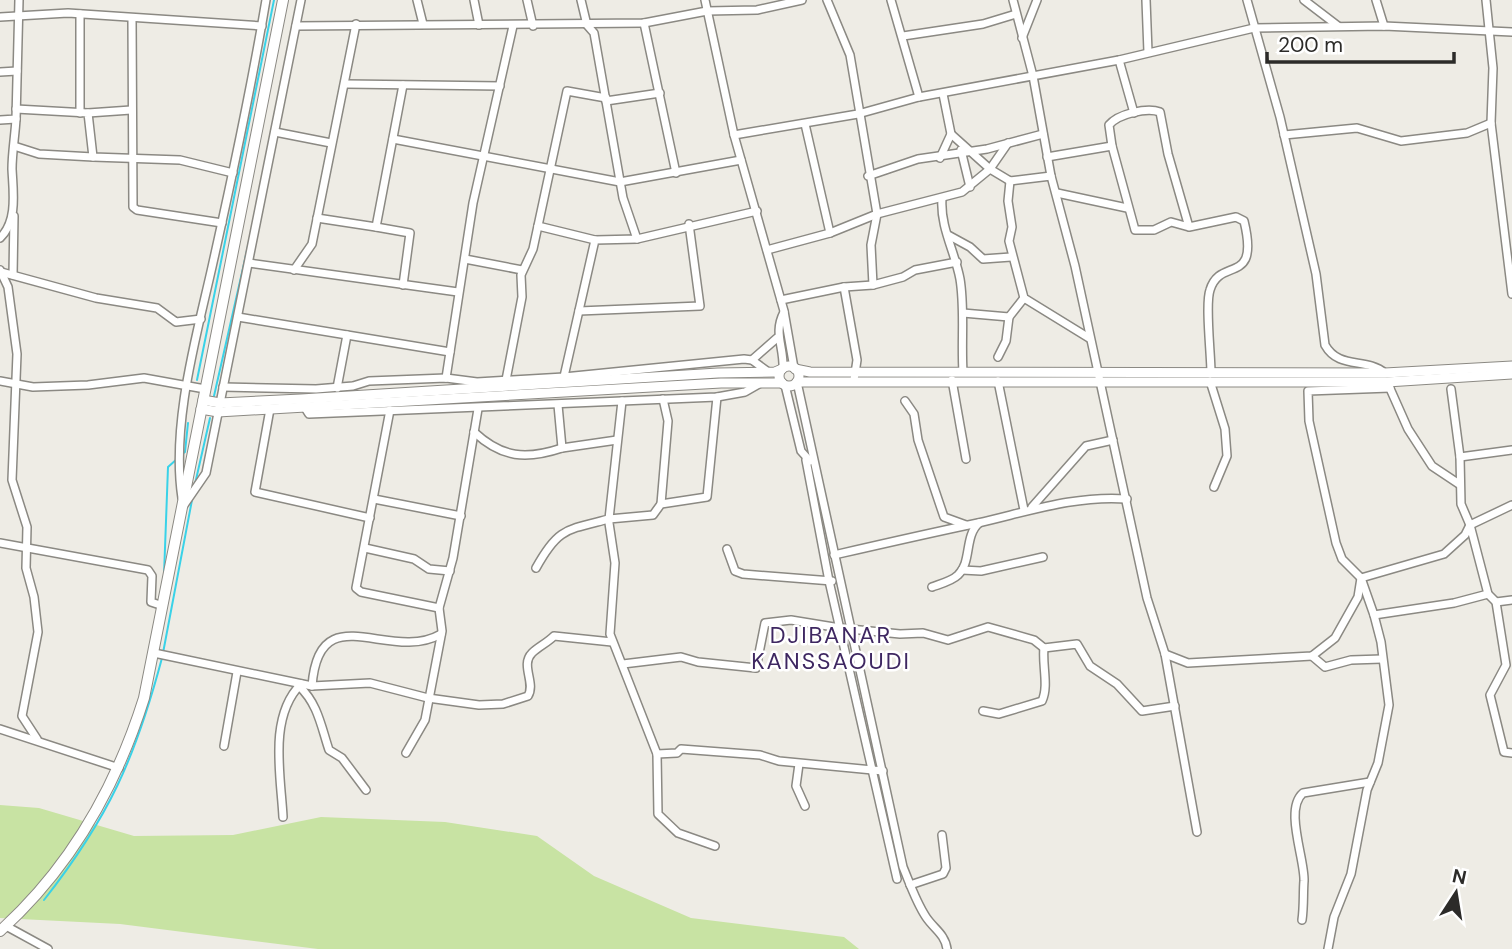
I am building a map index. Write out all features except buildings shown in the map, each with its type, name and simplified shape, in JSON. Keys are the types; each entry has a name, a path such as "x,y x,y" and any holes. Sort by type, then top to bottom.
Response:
{"highway":[{"path":"3,928 45,885 70,852 96,812 119,768 135,727 154,653 283,0"}],"main road":[{"path":"219,407 721,383 783,384 855,376 963,372 1099,377 1387,381 1512,366"},
{"path":"202,404 270,409 302,403 563,381 783,368 855,376 952,380 1099,377"},
{"path":"783,368 779,377 783,384"},
{"path":"795,368 799,376 797,382"},
{"path":"718,373 721,383"},
{"path":"1211,377 1308,387 1512,374"}],"street":[{"path":"13,275 19,0"},
{"path":"183,505 178,458 189,385 266,0"},
{"path":"183,505 206,473 301,0"},
{"path":"417,0 423,23"},
{"path":"474,0 479,25"},
{"path":"527,0 533,26"},
{"path":"581,0 587,25 594,33 620,182 637,239"},
{"path":"705,0 734,135 784,311 795,368"},
{"path":"296,26 645,23 707,11 757,10 802,0"},
{"path":"827,0 850,55 868,176 877,214 871,245 873,285"},
{"path":"891,0 919,97"},
{"path":"1013,0 1033,76 1051,176 1076,266 1088,338 1127,499 1147,598 1165,654 1196,832"},
{"path":"1022,38 1037,0"},
{"path":"1146,0 1148,52"},
{"path":"1247,0 1284,135 1316,274 1325,345 1337,359 1379,368 1408,429 1432,466 1459,484"},
{"path":"1304,0 1338,26"},
{"path":"1376,0 1384,26"},
{"path":"1486,0 1493,68 1491,123 1512,293"},
{"path":"903,36 983,24 1016,13"},
{"path":"80,14 84,113 93,157"},
{"path":"0,17 80,14 262,26"},
{"path":"132,19 131,201 137,210 222,223"},
{"path":"645,23 676,173"},
{"path":"294,270 310,249 346,84 356,24"},
{"path":"446,378 458,292 483,154 513,26"},
{"path":"734,135 858,114 919,97 1119,60 1254,28 1384,26 1512,32"},
{"path":"1119,60 1134,113"},
{"path":"0,72 17,71"},
{"path":"346,84 500,86"},
{"path":"376,227 403,85"},
{"path":"506,380 522,298 523,270 533,249 567,91 606,100 660,93"},
{"path":"940,158 951,134 943,93"},
{"path":"16,109 84,113 131,110"},
{"path":"1189,227 1168,155 1160,112 1153,110 1134,113 1111,122 1112,146 1135,230 1154,230 1171,222 1189,227 1241,218 1244,221 1250,243 1246,260 1239,268 1215,280 1209,293 1211,377 1225,429 1227,456 1213,486"},
{"path":"0,120 16,119"},
{"path":"1284,135 1357,128 1401,141 1467,134 1491,123"},
{"path":"805,124 830,233"},
{"path":"275,132 331,143"},
{"path":"951,134 990,169 1010,181 1051,176"},
{"path":"868,176 918,159 973,152 1043,134"},
{"path":"393,139 620,182 741,160"},
{"path":"959,139 970,187"},
{"path":"767,250 830,233 877,214 942,199 970,187 990,169 1008,143"},
{"path":"14,146 39,154 180,160 233,173"},
{"path":"1047,157 1112,146"},
{"path":"1010,181 1011,257 1024,298 1088,338"},
{"path":"0,238 9,223 15,191"},
{"path":"1056,193 1127,208"},
{"path":"942,199 942,219 957,262 963,313 963,372"},
{"path":"538,226 595,240 637,239 757,211"},
{"path":"317,218 411,233 403,285"},
{"path":"579,312 700,306 689,225"},
{"path":"948,235 970,247 983,259 1011,257"},
{"path":"563,381 595,240"},
{"path":"465,259 523,270"},
{"path":"249,262 458,292"},
{"path":"781,300 844,287 873,285 903,277 915,270 957,262"},
{"path":"0,272 96,298 157,308 176,322 201,319"},
{"path":"0,272 9,295 17,385 12,480 26,519 26,573 34,597 37,632 22,716 37,739"},
{"path":"844,287 857,360 855,376"},
{"path":"998,357 1006,341 1009,317 1024,298"},
{"path":"783,368 778,324 784,311"},
{"path":"963,313 1009,317"},
{"path":"238,317 450,352"},
{"path":"337,388 347,335"},
{"path":"223,387 337,388 369,381 446,378 477,382 563,381 752,360 778,338"},
{"path":"752,360 767,370"},
{"path":"0,382 17,385 88,385 144,378 205,389"},
{"path":"952,380 966,459"},
{"path":"998,381 1028,509"},
{"path":"302,403 309,414 478,409 717,397 745,392 764,382"},
{"path":"797,382 828,581 897,878"},
{"path":"783,384 800,451 810,461 834,555 910,885 927,918 942,934 947,949"},
{"path":"1308,387 1309,421 1336,543 1342,559 1361,578 1374,615 1389,705 1354,863 1334,917 1328,949"},
{"path":"1451,388 1460,457 1461,504 1470,525 1489,594 1496,602 1506,665 1490,695 1492,712 1504,752 1512,752"},
{"path":"662,504 707,497 717,397"},
{"path":"536,568 547,547 560,535 610,519 653,515 662,504 668,421 663,399"},
{"path":"622,401 610,519 615,558 609,617 612,642 657,754 658,814 678,833 715,846"},
{"path":"905,401 914,414 918,440 944,517 967,525"},
{"path":"558,405 562,448"},
{"path":"270,409 255,492 370,518"},
{"path":"406,753 425,720 441,634 439,608 461,516 478,409"},
{"path":"390,410 357,591 439,608"},
{"path":"474,432 491,447 514,454 536,456 562,448 617,440"},
{"path":"1028,509 1086,446 1113,440"},
{"path":"1460,457 1512,450"},
{"path":"834,555 980,523 1028,509 1113,498 1127,499"},
{"path":"374,499 461,516"},
{"path":"1361,578 1444,554 1465,535 1470,525 1512,505"},
{"path":"932,587 957,577 962,570 971,533 980,523"},
{"path":"0,544 148,570 152,576 150,602 163,606"},
{"path":"365,548 414,559 429,569 450,571"},
{"path":"727,549 735,571 743,574 840,582"},
{"path":"962,570 981,571 1043,557"},
{"path":"1165,654 1188,663 1312,656 1335,638 1358,597 1361,578"},
{"path":"1374,615 1454,603 1489,594"},
{"path":"1496,602 1512,600"},
{"path":"623,664 666,661 681,657 698,662 756,668 767,622 791,620 840,628 923,633 947,640 966,636 980,629 1000,628 1034,640 1044,648 1077,644 1090,666 1117,684 1142,711 1175,706"},
{"path":"313,686 315,664 321,648 335,638 419,642 441,634"},
{"path":"154,653 300,685 370,682 428,698 479,705 516,701 531,692 527,663 530,655 554,636 612,642"},
{"path":"983,711 999,714 1042,701 1046,693 1042,667 1044,648"},
{"path":"1312,656 1325,667 1350,660 1382,659"},
{"path":"224,746 237,672"},
{"path":"1502,673 1512,672"},
{"path":"300,685 321,718 329,750 342,758 366,790"},
{"path":"284,817 277,772 283,722 288,698 300,685"},
{"path":"0,730 37,739 119,768"},
{"path":"657,754 687,749 760,755 799,764 883,771"},
{"path":"799,764 796,786 805,806"},
{"path":"1302,920 1304,880 1295,817 1297,800 1303,793 1370,782"},
{"path":"910,885 943,874 946,868 942,835"},
{"path":"3,928 48,949"}],"green space":[{"path":"0,805 39,808 134,836 233,835 321,817 445,822 537,836 594,876 691,918 844,937 859,949 318,949 120,924 0,918"}],"waterway":[{"path":"197,380 274,0"},
{"path":"214,396 251,233"},
{"path":"195,484 210,418"},
{"path":"181,455 185,452 188,423"},
{"path":"164,575 168,467 177,459"},
{"path":"163,653 192,500"},
{"path":"44,900 86,841 117,786 141,727 162,658"}],"district":[{"name":"DJIBANAR KANSSAOUDI","path":"831,648"}]}
